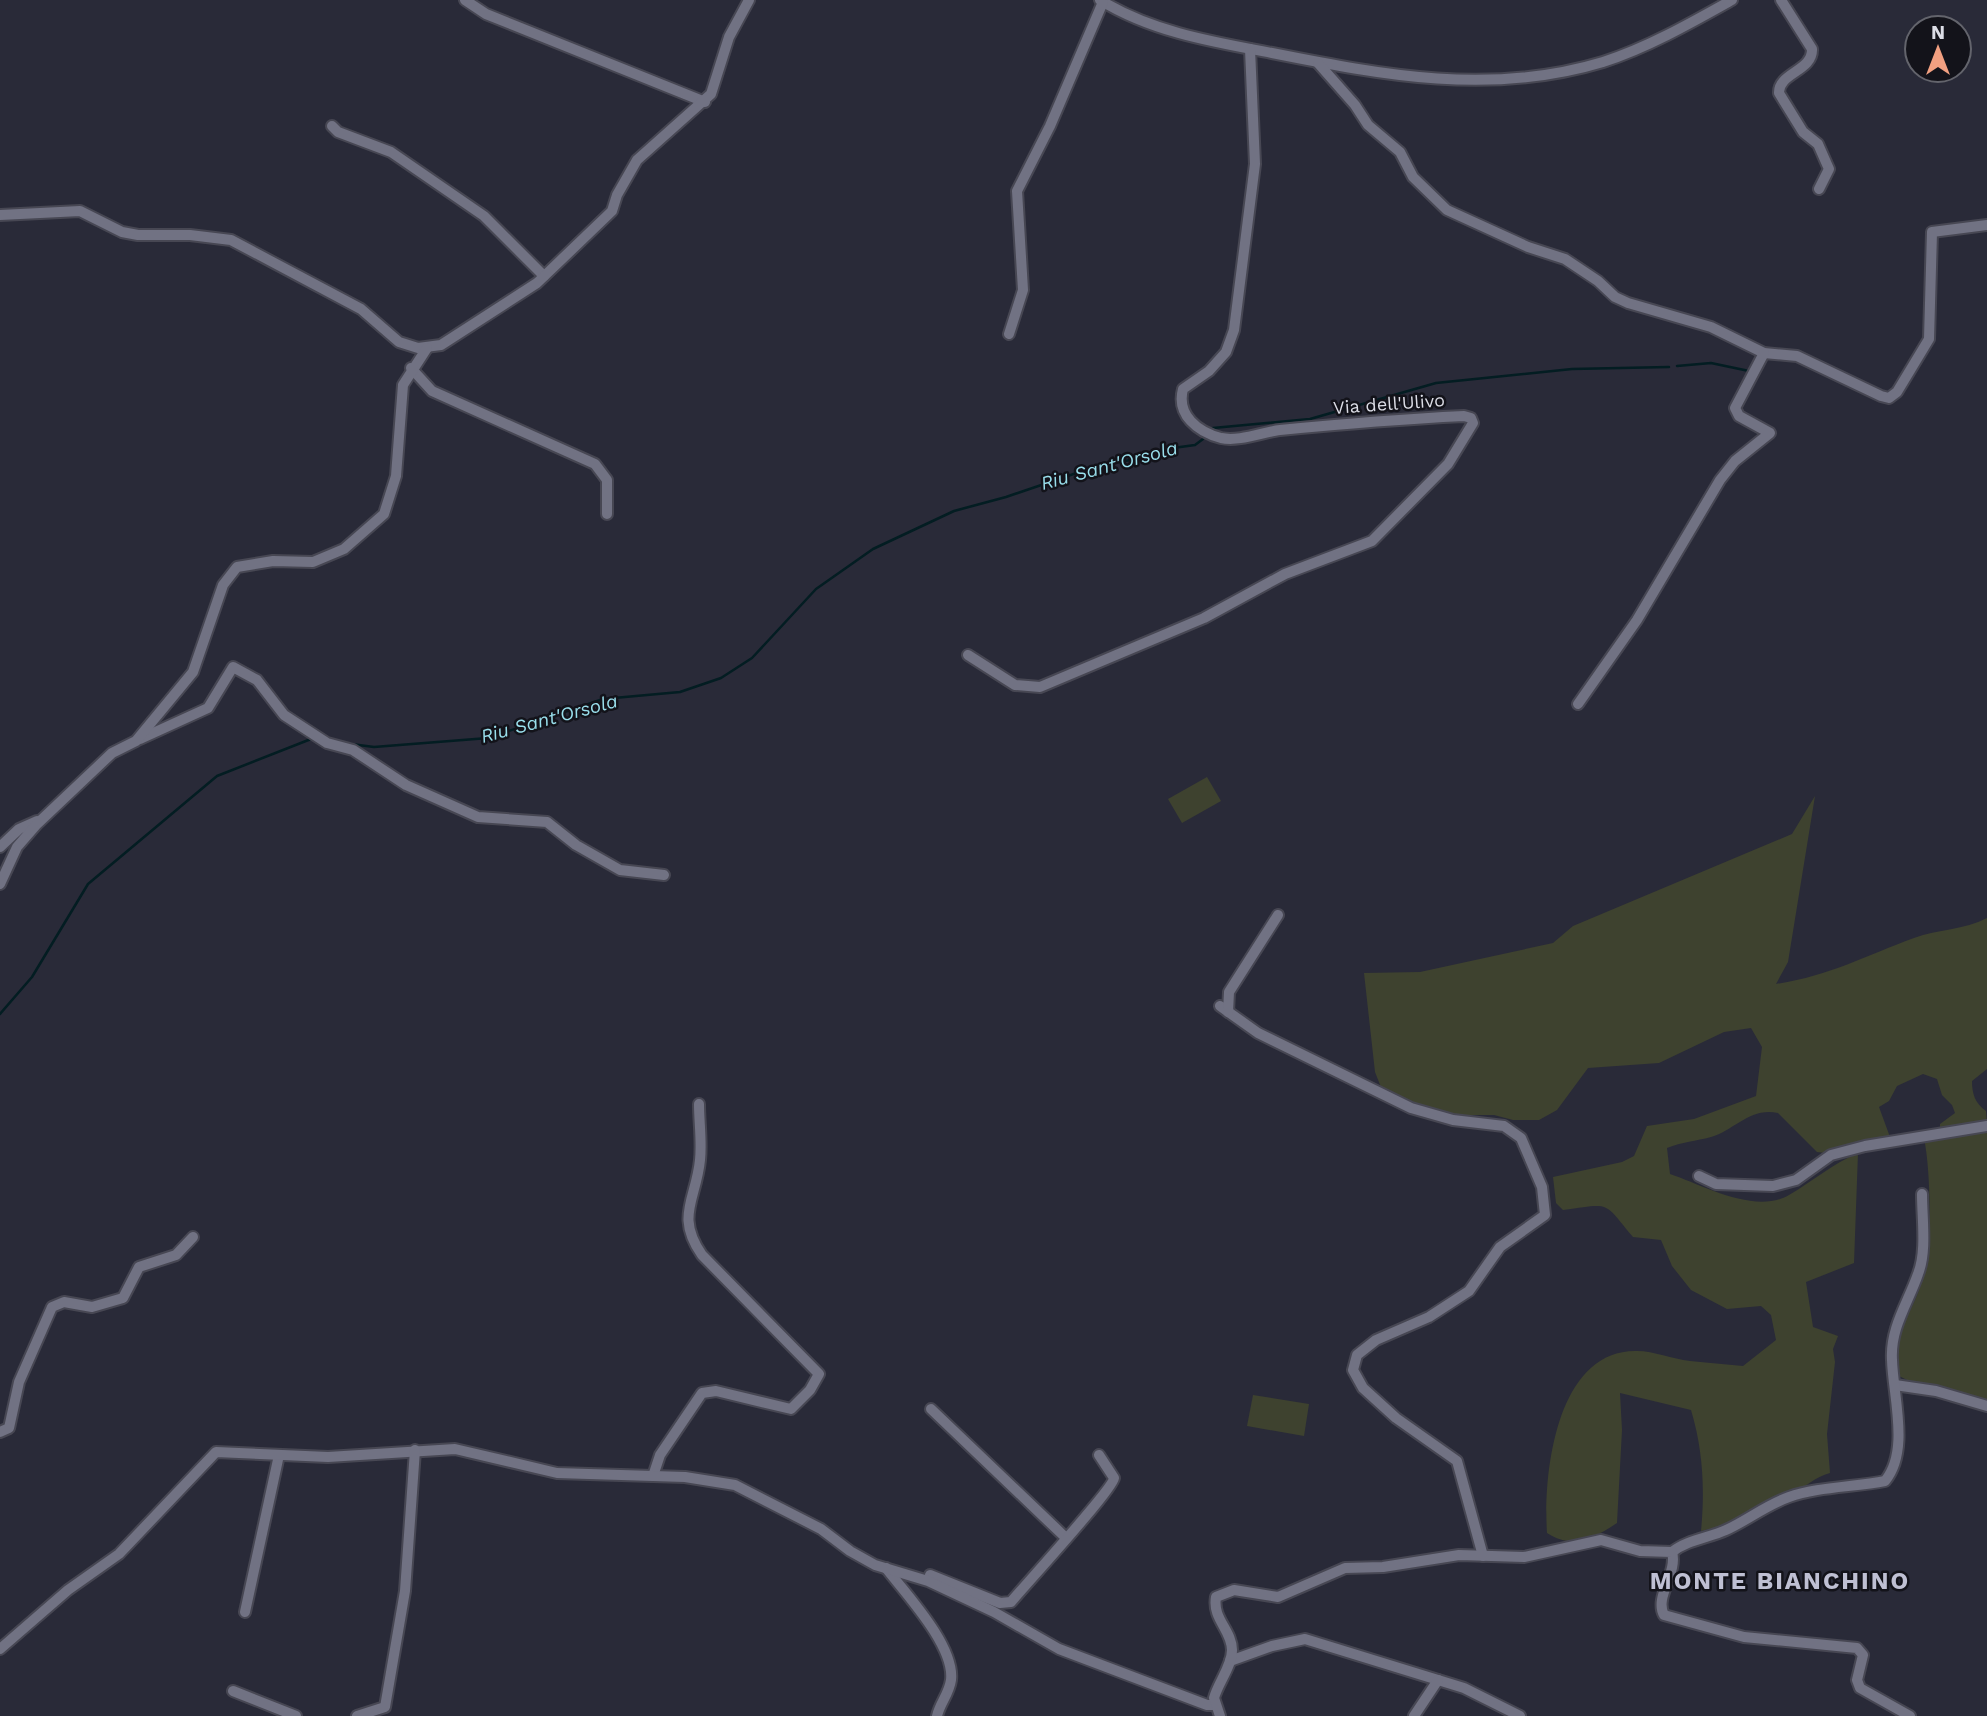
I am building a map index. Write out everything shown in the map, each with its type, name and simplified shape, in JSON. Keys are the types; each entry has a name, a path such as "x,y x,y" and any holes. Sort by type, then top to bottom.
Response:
{"street":[{"path":"465,0 486,14 705,102"},
{"path":"0,215 80,211 122,232 231,240 361,309 399,342 427,348 441,345 544,276 612,211 617,195 637,160 711,94 729,37 749,0"},
{"path":"1009,334 1023,290 1017,191 1050,126 1102,1 1170,31 1318,63 1420,79 1461,82 1568,69 1603,61 1689,24 1732,0"},
{"path":"1781,0 1812,48 1808,63 1782,83 1779,93 1804,132 1818,145 1829,169 1819,189"},
{"name":"Via dell'Ulivo","path":"968,655 1015,685 1026,688 1040,687 1204,618 1285,574 1372,541 1448,464 1468,434 1473,423 1471,418 1464,416 1280,430 1235,438 1222,438 1188,420 1182,407 1183,389 1209,371 1226,352 1239,304 1255,164 1250,49"},
{"path":"1318,63 1355,105 1368,125 1400,152 1413,177 1447,210 1528,247 1565,259 1615,297 1628,303 1711,327 1764,353 1797,356 1881,397 1893,396 1929,339 1932,232 1987,225"},
{"path":"332,126 338,132 391,152 484,216 544,276"},
{"path":"136,741 193,672 223,585 237,567 273,561 313,562 344,549 384,514 396,476 403,385 411,368 427,348"},
{"path":"1578,704 1637,620 1720,480 1735,461 1770,433 1739,415 1735,408 1764,353"},
{"path":"411,368 432,391 595,464 607,480 607,514"},
{"path":"0,884 17,847 42,819 112,753 208,708 233,667 257,680 284,715 327,743 353,750 406,785 478,817 547,822 576,845 620,870 664,876"},
{"path":"0,847 19,829 42,819"},
{"path":"1278,915 1229,992 1224,1009 1258,1033 1411,1108 1453,1121 1504,1126 1521,1138 1542,1187 1545,1214 1500,1247 1469,1290 1429,1317 1376,1340 1357,1354 1353,1370 1363,1388 1396,1418 1457,1461 1483,1556"},
{"path":"653,1476 660,1455 702,1394 716,1391 791,1409 810,1390 820,1374 702,1255 692,1241 688,1206 700,1161 698,1104"},
{"path":"1699,1176 1716,1184 1773,1186 1796,1180 1831,1155 1866,1146 1987,1126"},
{"path":"1220,1716 1214,1705 1215,1693 1230,1661 1231,1641 1216,1613 1216,1597 1222,1593 1234,1590 1278,1597 1345,1568 1383,1567 1459,1555 1524,1557 1601,1540 1640,1551 1672,1552 1683,1543 1694,1542 1729,1528 1768,1505 1792,1496 1885,1480 1895,1460 1895,1385 1892,1359 1895,1334 1921,1261 1922,1194"},
{"path":"0,1432 9,1428 19,1382 52,1307 64,1302 92,1307 115,1302 127,1293 139,1267 176,1255 192,1237"},
{"path":"1895,1385 1936,1391 1987,1406"},
{"path":"931,1409 1065,1537"},
{"path":"0,1650 68,1590 119,1554 216,1452 328,1457 455,1449 557,1473 653,1476 735,1485 821,1529 880,1566 928,1581 1059,1649 1207,1705 1214,1705"},
{"path":"357,1716 385,1707 405,1591 415,1450"},
{"path":"245,1612 279,1455"},
{"path":"880,1566 883,1561 946,1580 1000,1603 1011,1602 1114,1482 1112,1472 1099,1455"},
{"path":"1672,1552 1674,1562 1661,1604 1664,1615 1744,1637 1857,1648 1863,1655 1857,1680 1860,1688 1910,1716"},
{"path":"880,1566 922,1613 948,1658 950,1685 937,1716"},
{"path":"1230,1661 1272,1646 1306,1639 1464,1688 1520,1716"},
{"path":"1414,1716 1438,1680"},
{"path":"233,1691 296,1716"}],"green space":[{"path":"1207,777 1221,801 1182,823 1168,799"},
{"path":"1815,796 1788,962 1776,984 1830,971 1914,938 1987,918 1987,1069 1972,1081 1975,1098 1986,1111 1987,1123 1940,1132 1940,1124 1955,1113 1952,1105 1942,1095 1937,1079 1923,1074 1897,1086 1889,1101 1879,1107 1890,1137 1885,1141 1833,1148 1826,1153 1817,1152 1778,1113 1768,1112 1751,1116 1720,1134 1667,1148 1670,1174 1729,1196 1761,1202 1789,1195 1858,1153 1854,1263 1806,1282 1813,1327 1838,1336 1833,1349 1835,1362 1827,1434 1830,1473 1760,1512 1701,1531 1702,1470 1691,1410 1620,1393 1622,1430 1617,1523 1583,1540 1566,1541 1557,1538 1547,1533 1546,1508 1552,1449 1572,1392 1588,1370 1610,1356 1637,1351 1690,1361 1743,1366 1776,1340 1771,1315 1761,1306 1727,1309 1691,1290 1672,1266 1661,1240 1633,1237 1605,1207 1563,1210 1556,1203 1553,1177 1622,1162 1634,1156 1647,1126 1694,1119 1756,1096 1762,1047 1751,1028 1724,1032 1659,1063 1588,1068 1557,1110 1539,1120 1513,1120 1494,1115 1436,1115 1384,1095 1375,1072 1364,973 1420,972 1553,943 1573,926 1792,834"},
{"path":"1987,1128 1987,1401 1913,1383 1899,1376 1897,1360 1900,1335 1918,1292 1926,1264 1929,1189 1924,1138"},
{"path":"1253,1395 1309,1404 1304,1436 1247,1426"}],"waterway":[{"name":"Riu Sant'Orsola","path":"1677,366 1711,363 1749,371"},
{"name":"Riu Sant'Orsola","path":"1213,428 1310,419 1436,383 1572,369 1669,367"},
{"name":"Riu Sant'Orsola","path":"351,744 374,747 488,738 603,699 680,692 721,678 752,658 816,589 873,549 954,511 1006,497 1103,464 1152,457 1173,448 1195,445 1203,439"},
{"name":"Riu Sant'Orsola","path":"0,1014 32,977 88,884 217,776 311,739"}],"district":[{"name":"MONTE BIANCHINO","path":"1780,1581"}]}
